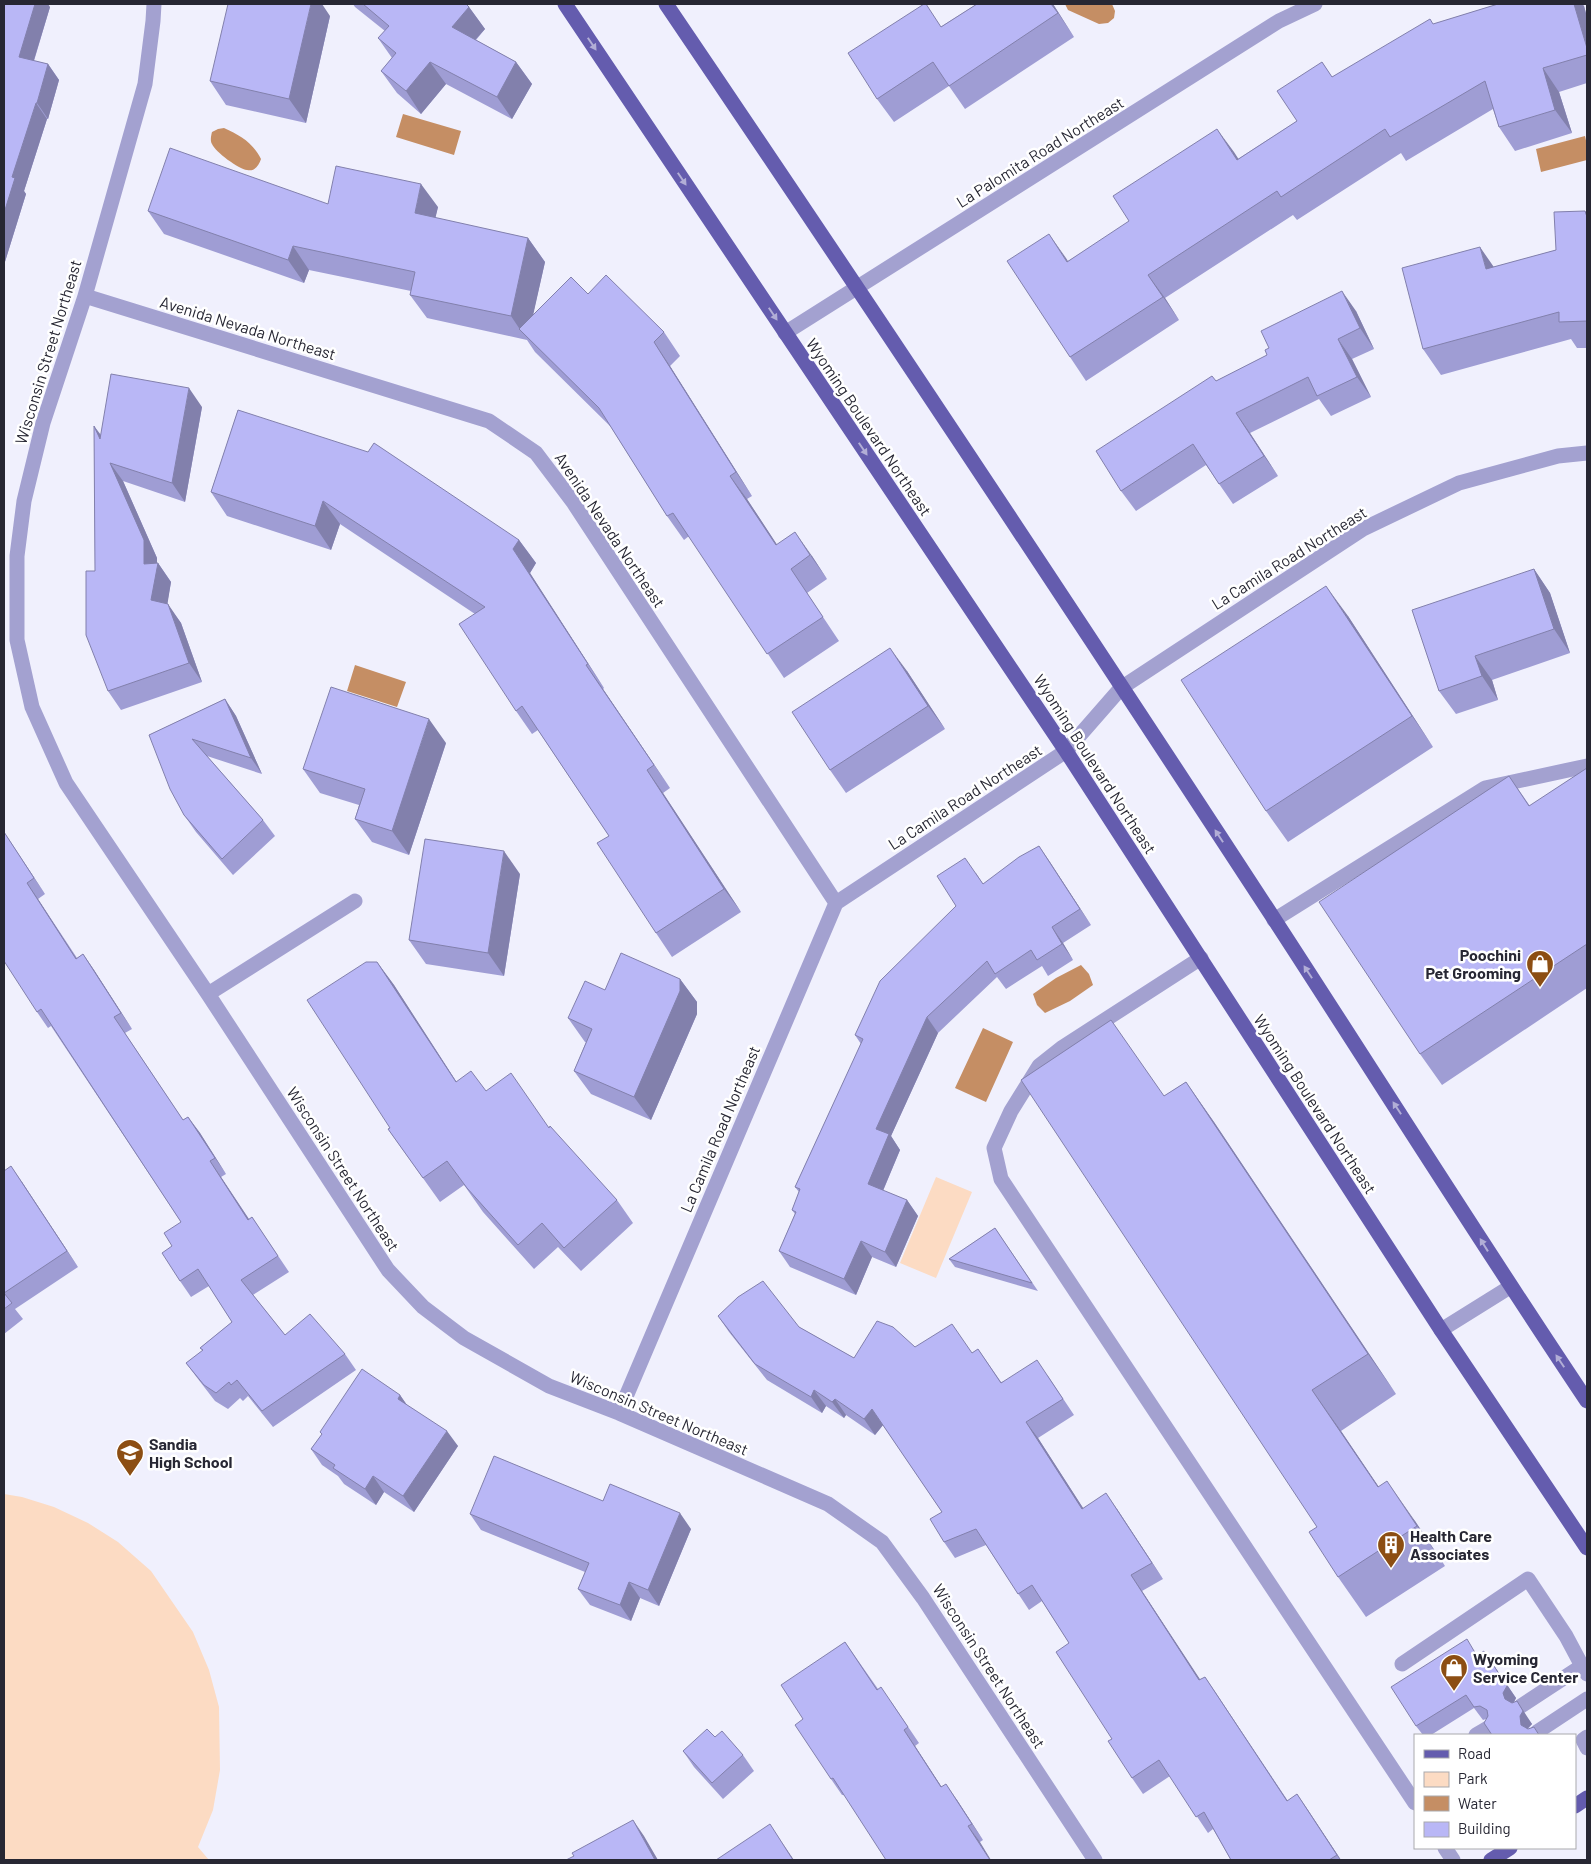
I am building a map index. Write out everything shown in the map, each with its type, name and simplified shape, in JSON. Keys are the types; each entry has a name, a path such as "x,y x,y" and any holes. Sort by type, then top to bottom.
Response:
{"main road":[{"name":"Wyoming Boulevard Northeast","path":"565,4 1066,751 1441,1330 1587,1548"},
{"path":"666,4 858,288 1274,920 1510,1287 1587,1402"},
{"path":"1576,1805 1587,1798"},
{"path":"1491,1860 1505,1849"}],"street":[{"name":"Wisconsin Street Northeast","path":"154,4 154,21 145,84 85,296 43,423 24,501 17,556 17,640 32,707 66,783 208,994 388,1270 423,1307 464,1338 549,1386 619,1413 828,1504 882,1542 923,1598 1095,1860"},
{"name":"La Palomita Road Northeast","path":"785,333 1279,21 1315,4"},
{"name":"Avenida Nevada Northeast","path":"85,296 489,422 536,454 573,502 836,903"},
{"name":"La Camila Road Northeast","path":"619,1413 836,903 1066,751 1121,688 1362,529 1459,483 1558,456 1587,453"},
{"path":"1274,920 1485,788 1587,766"},
{"path":"208,994 354,901"},
{"path":"1201,958 1063,1047 1039,1066 1011,1111 994,1148 1001,1179 1414,1801"},
{"path":"1441,1330 1510,1287"},
{"path":"1402,1664 1528,1579 1566,1636 1585,1670 1521,1706"},
{"path":"1538,1732 1587,1700"},
{"path":"1446,1849 1453,1860"}],"green space":[{"path":"936,1177 972,1192 936,1278 900,1263"},
{"path":"4,1494 22,1497 54,1507 88,1523 118,1542 151,1571 193,1632 209,1670 219,1707 220,1770 213,1810 198,1847 209,1860 4,1860"}],"water":[{"path":"1065,4 1112,4 1115,11 1114,18 1108,23 1099,24 1068,10"},
{"path":"403,114 461,131 454,155 396,137"},
{"path":"224,128 241,137 254,148 261,159 258,166 250,170 239,167 214,147 211,141 212,132"},
{"path":"1585,136 1587,160 1541,172 1536,149"},
{"path":"355,665 406,682 397,707 347,691"},
{"path":"1081,965 1089,974 1093,985 1070,1001 1045,1013 1037,1005 1033,994 1056,978"},
{"path":"983,1028 1013,1042 986,1102 955,1088"}],"building":[{"path":"4,4 35,4 19,57 48,64 12,177 15,178 4,213"},
{"path":"228,4 311,4 289,99 210,81"},
{"path":"363,4 466,4 469,7 452,27 516,62 497,97 430,62 406,91 381,71 396,53 378,38 389,26"},
{"path":"926,4 941,27 977,4 1051,4 1058,13 949,86 933,62 877,99 848,53"},
{"path":"1498,4 1574,4 1587,48 1587,55 1543,68 1555,110 1499,127 1485,81 1390,137 1385,129 1281,197 1277,191 1148,275 1163,297 1070,357 1007,261 1049,234 1067,262 1129,221 1113,196 1217,129 1237,160 1297,121 1277,91 1322,62 1332,77 1430,19 1433,24"},
{"path":"170,148 328,204 336,166 421,184 415,213 528,238 511,316 410,295 415,272 293,246 288,260 148,211"},
{"path":"1585,211 1587,217 1587,321 1559,322 1559,312 1423,349 1402,268 1480,247 1486,269 1556,250 1554,212"},
{"path":"606,275 664,332 654,342 736,472 730,476 776,545 795,532 810,555 791,569 823,617 767,654 673,513 667,516 599,408 519,329 571,277 588,294"},
{"path":"1342,291 1360,328 1338,339 1357,377 1317,396 1308,377 1236,413 1264,456 1219,484 1193,444 1121,491 1096,451 1212,376 1216,381 1267,355 1265,350 1269,348 1261,331"},
{"path":"111,374 189,388 172,483 110,463 144,540 144,564 158,563 151,600 168,604 189,663 108,691 86,635 86,571 95,571 94,426 100,439"},
{"path":"238,410 368,452 374,443 519,540 513,549 588,664 586,665 654,765 647,770 724,889 656,933 597,843 609,836 522,706 516,711 459,624 485,607 323,501 315,526 211,492"},
{"path":"1534,569 1554,629 1475,656 1482,676 1439,691 1412,610"},
{"path":"1326,586 1412,716 1266,811 1181,680"},
{"path":"890,648 928,706 830,770 792,712"},
{"path":"331,687 429,719 392,831 355,819 365,789 303,769"},
{"path":"225,699 251,758 192,739 263,820 222,859 184,815 170,789 149,735"},
{"path":"1587,768 1587,944 1420,1054 1319,902 1509,776 1529,806"},
{"path":"4,832 34,878 27,883 76,959 83,954 121,1013 114,1017 183,1120 188,1117 215,1158 210,1161 248,1220 252,1217 278,1256 241,1280 285,1335 310,1314 345,1354 262,1411 237,1380 231,1385 229,1382 216,1393 204,1385 186,1363 203,1350 200,1348 232,1322 198,1269 180,1281 162,1253 172,1246 164,1233 181,1222 41,1009 37,1012 4,961"},
{"path":"425,839 504,851 488,953 409,940"},
{"path":"1039,846 1080,909 1052,927 1062,944 1037,960 1031,950 995,974 987,961 927,1017 876,1129 889,1134 868,1184 907,1200 885,1252 861,1241 844,1279 779,1251 796,1212 792,1210 800,1189 795,1187 863,1039 855,1035 880,981 956,906 937,876 965,858 983,884 1019,857"},
{"path":"621,953 680,979 680,991 634,1097 574,1071 592,1029 568,1018 585,981 605,990"},
{"path":"366,962 377,962 456,1082 471,1071 486,1091 511,1073 549,1128 550,1126 617,1200 564,1248 542,1223 518,1245 467,1188 447,1161 423,1178 388,1129 390,1128 307,1000"},
{"path":"1111,1020 1164,1096 1186,1082 1368,1354 1312,1390 1378,1487 1387,1481 1417,1526 1338,1577 1309,1532 1317,1527 1021,1080"},
{"path":"11,1166 67,1251 4,1293 4,1171"},
{"path":"995,1228 1032,1283 949,1259"},
{"path":"763,1281 799,1327 854,1358 877,1321 893,1327 915,1347 952,1324 972,1353 978,1349 1001,1383 1037,1360 1063,1399 1026,1422 1082,1509 1106,1493 1152,1563 1131,1575 1199,1680 1205,1677 1287,1801 1297,1794 1337,1855 1329,1860 1231,1860 1204,1812 1196,1817 1159,1760 1132,1778 1108,1741 1112,1739 1056,1652 1069,1643 1032,1585 1018,1594 976,1529 944,1542 930,1519 942,1512 872,1409 864,1419 835,1399 832,1402 814,1390 811,1397 755,1364 718,1316 738,1297"},
{"path":"4,1293 12,1303 4,1309"},
{"path":"362,1369 400,1395 398,1399 447,1431 403,1496 373,1476 365,1489 333,1468 335,1465 311,1449 322,1434 320,1432"},
{"path":"494,1456 603,1501 610,1484 680,1513 648,1590 629,1582 620,1605 578,1589 589,1563 470,1514"},
{"path":"1467,1639 1477,1656 1484,1651 1507,1686 1503,1693 1505,1699 1512,1703 1517,1701 1523,1711 1520,1716 1521,1725 1528,1729 1534,1727 1538,1734 1491,1734 1484,1723 1488,1716 1487,1710 1480,1706 1474,1707 1466,1695 1416,1726 1391,1687"},
{"path":"845,1642 877,1690 881,1687 908,1727 904,1730 941,1787 946,1784 972,1824 968,1826 990,1860 886,1860 833,1778 831,1779 795,1725 803,1719 781,1685"},
{"path":"707,1729 715,1737 722,1731 743,1755 712,1783 683,1751"},
{"path":"633,1820 655,1860 566,1860 574,1856 572,1853"},
{"path":"770,1824 793,1860 716,1860"}],"place":[{"name":"Poochini Pet Grooming","path":"1540,988"},
{"name":"Sandia High School","path":"130,1477"},
{"name":"Health Care Associates","path":"1391,1569"},
{"name":"Wyoming Service Center","path":"1454,1692"}]}
